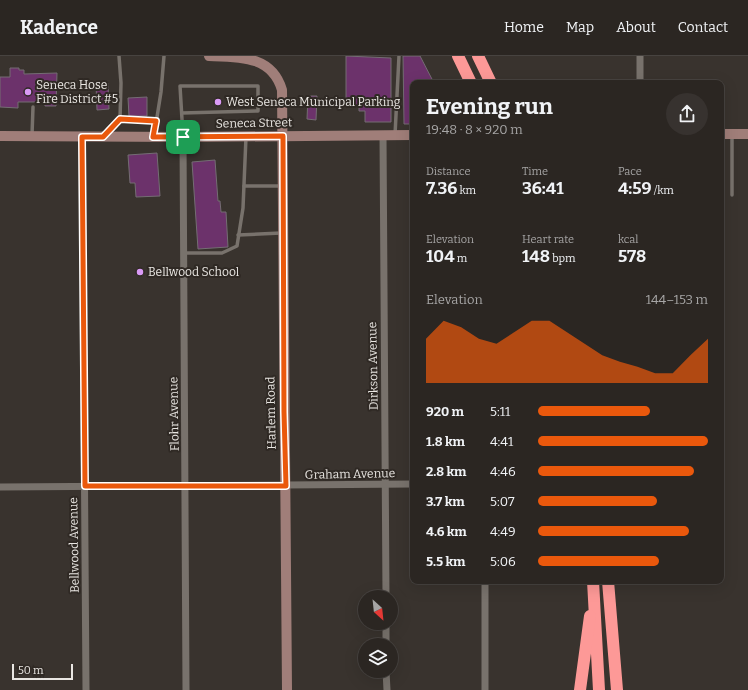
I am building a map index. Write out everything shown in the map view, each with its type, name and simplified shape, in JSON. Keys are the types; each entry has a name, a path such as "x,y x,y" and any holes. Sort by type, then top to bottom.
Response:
{"highway":[{"path":"458,56 470,80"},
{"path":"478,56 490,80"},
{"path":"580,690 593,584"},
{"path":"593,584 599,690"},
{"path":"608,584 617,690"}],"main road":[{"name":"Harlem Road","path":"209,56 256,59 270,67 276,73 282,90 285,233 284,412 286,486 287,690"},
{"path":"724,134 748,134"},
{"name":"Seneca Street","path":"0,136 183,137 410,135"}],"street":[{"path":"640,56 640,80"},
{"name":"Dirkson Avenue","path":"383,135 386,590"},
{"name":"Bellwood Avenue","path":"82,137 86,690"},
{"name":"Flohr Avenue","path":"183,137 186,690"},
{"name":"Graham Avenue","path":"0,487 410,484"},
{"path":"485,584 485,690"},
{"path":"386,678 387,690"}],"lane":[{"path":"103,137 120,119 121,83 119,56"},
{"path":"153,137 164,56"},
{"path":"395,135 399,56"},
{"path":"182,113 258,111 258,86 180,86 183,137"},
{"path":"32,136 33,107"},
{"path":"120,119 156,121"},
{"path":"732,134 732,195"},
{"path":"183,253 222,253 236,246 243,208 246,136"},
{"path":"244,186 284,186"},
{"path":"238,235 285,233"}],"building":[{"path":"346,56 391,58 391,122 365,122 365,111 359,111 359,105 346,105"},
{"path":"403,56 420,56 432,80 410,80 410,124 404,124"},
{"name":"Seneca Hose Fire District #5","path":"10,68 19,68 19,70 24,70 24,74 57,73 56,106 45,106 45,102 18,102 18,108 0,107 0,77 10,77"},
{"path":"108,83 109,109 97,110 96,84"},
{"path":"308,96 317,96 316,120 307,119"},
{"path":"147,97 147,116 129,116 128,98"},
{"path":"157,153 160,196 136,197 135,183 130,183 128,155"},
{"path":"215,160 218,201 220,201 221,212 226,212 228,247 198,249 192,162"}],"place":[{"name":"Seneca Hose Fire District #5","path":"28,92"},
{"name":"West Seneca Municipal Parking","path":"218,102"},
{"name":"Bellwood School","path":"140,272"}],"route":[{"path":"120,119 156,121 153,137 183,137 283,136 285,233 284,412 286,486 85,486 82,137 103,137 120,119"}]}
